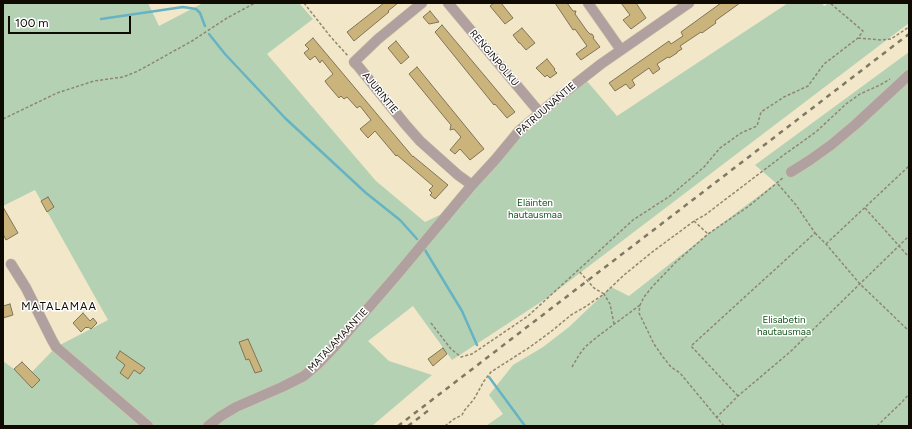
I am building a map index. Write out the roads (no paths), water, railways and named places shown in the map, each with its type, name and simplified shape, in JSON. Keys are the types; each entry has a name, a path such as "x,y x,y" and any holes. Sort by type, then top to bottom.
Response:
{"street":[{"name":"AJURINTIE","path":"422,3 378,39 354,62 420,141 458,175 472,185"},
{"name":"RENGINPOLKU","path":"448,3 540,112"},
{"path":"588,3 621,50"},
{"name":"PATRUUNANTIE","path":"396,276 519,131 540,112 601,64 688,3"},
{"path":"791,172 831,145 909,75"},
{"path":"11,264 26,288 56,346 148,426"},
{"name":"MATALAMAANTIE","path":"208,426 236,407 304,376 338,343 396,276"}],"waterway":[{"path":"101,19 183,7 196,9 200,13 205,26"},
{"path":"209,34 225,54 285,118 366,193 400,220 417,239"},
{"path":"425,250 462,311 477,345"},
{"path":"489,377 525,426"}],"railway":[{"path":"398,426 909,34"},
{"path":"408,426 429,410"}],"district":[{"name":"MATALAMAA","path":"59,307"}],"park label":[{"name":"Eläinten hautausmaa","path":"535,208"},
{"name":"Elisabetin hautausmaa","path":"784,326"}]}
